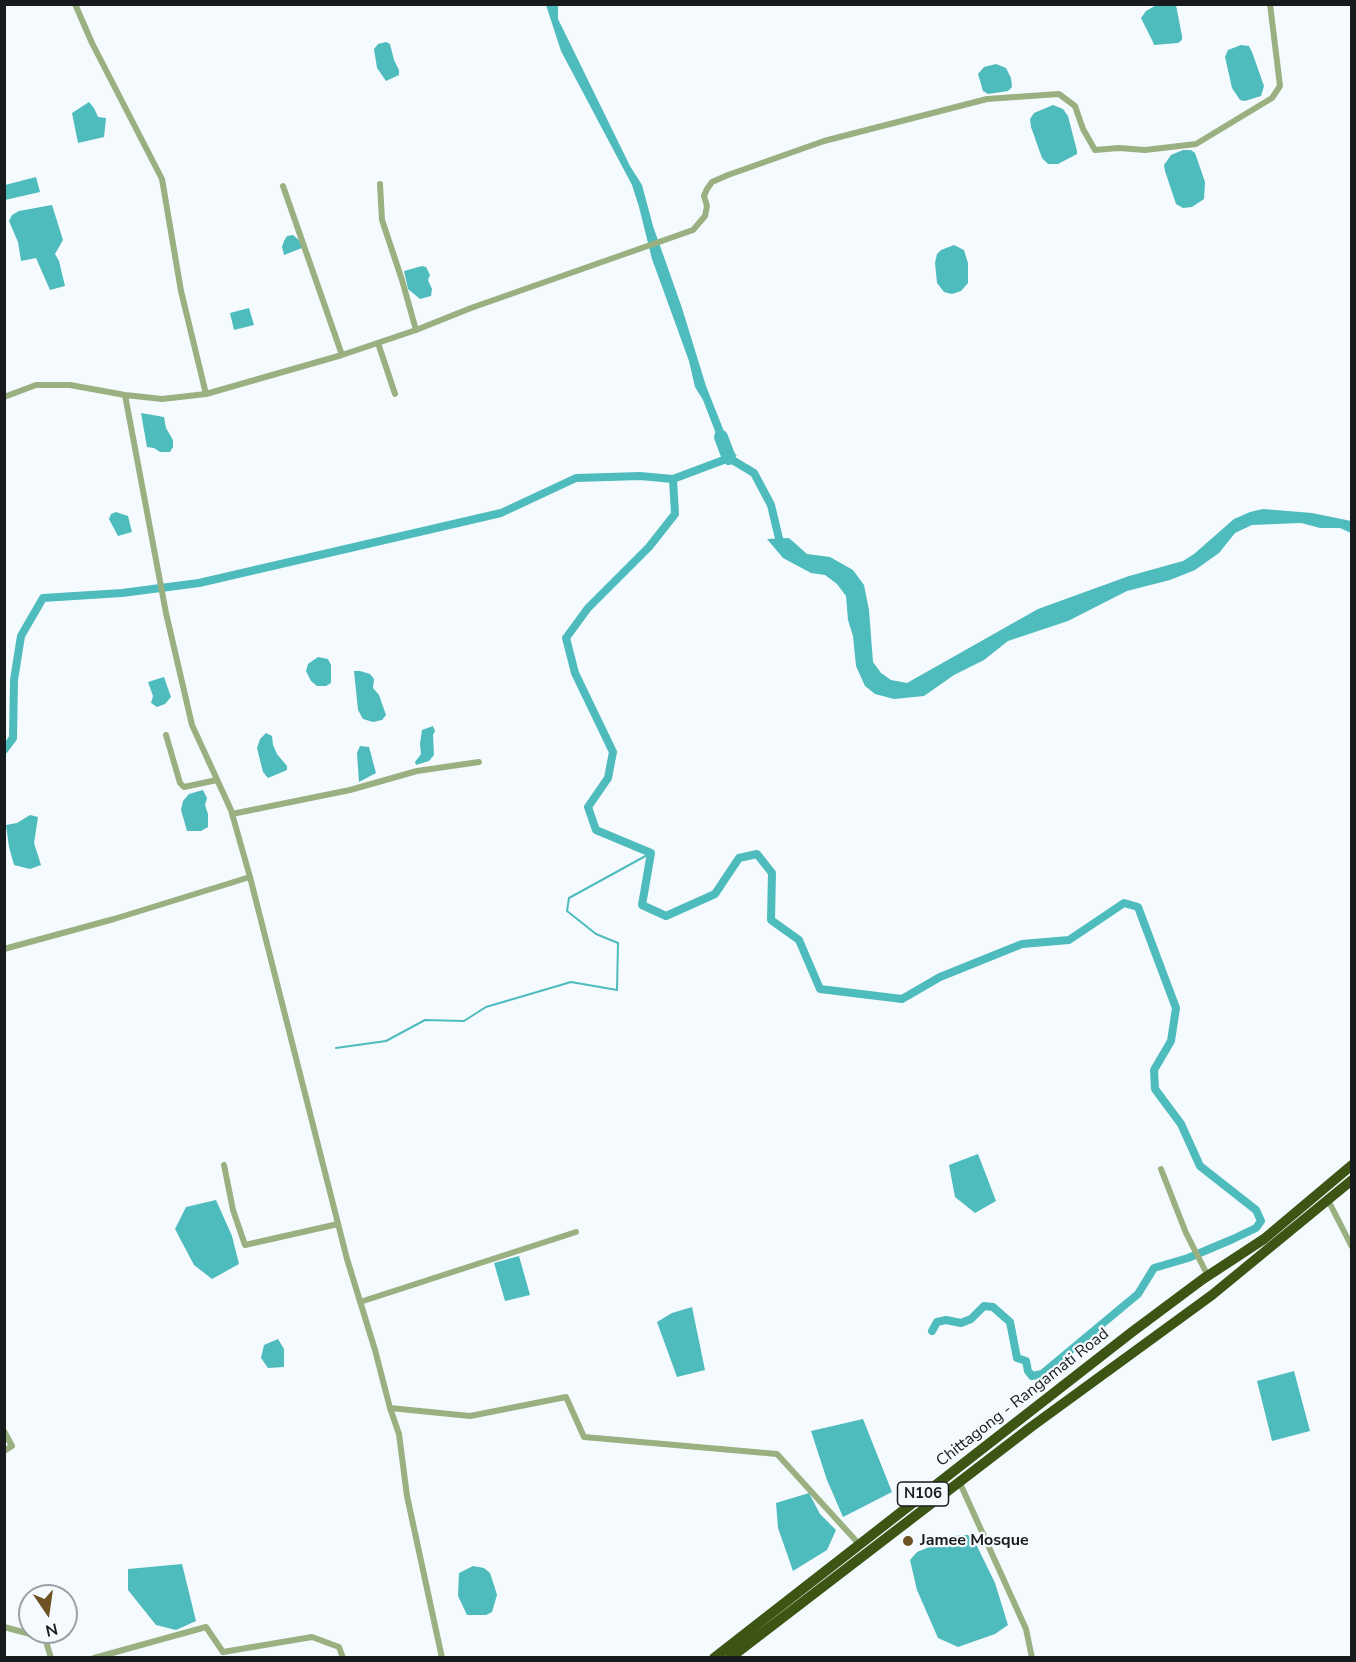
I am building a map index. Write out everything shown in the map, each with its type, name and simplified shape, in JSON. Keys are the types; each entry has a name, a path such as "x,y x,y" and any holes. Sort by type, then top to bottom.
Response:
{"highway":[{"name":"Chittagong - Rangamati Road","path":"714,1658 851,1557 859,1544 1132,1332 1264,1239 1352,1165"},
{"path":"730,1658 851,1557 959,1481 1212,1295 1352,1180"}],"street":[{"path":"75,4 92,43 162,179 181,291 206,394"},
{"path":"4,397 36,385 70,385 162,399 206,394 342,355 693,230 705,216 707,206 704,196 707,189 712,182 728,175 824,141 987,99 1059,94 1075,106 1083,129 1095,150 1119,148 1145,150 1196,144 1272,98 1280,86 1270,4"},
{"path":"380,184 382,220 416,330"},
{"path":"283,186 342,355"},
{"path":"378,343 395,394"},
{"path":"125,395 166,613 192,725 232,814 250,877 338,1224 399,1434 407,1496 442,1658"},
{"path":"166,735 180,783 184,788 217,780"},
{"path":"232,814 350,790 417,771 479,762"},
{"path":"4,949 114,919 250,877"},
{"path":"224,1165 233,1210 245,1245 338,1224"},
{"path":"1161,1169 1206,1278"},
{"path":"1328,1200 1352,1246"},
{"path":"360,1302 576,1232"},
{"path":"390,1408 470,1416 566,1397 584,1437 777,1454 859,1544"},
{"path":"4,1431 12,1446 4,1450"},
{"path":"959,1481 1026,1629 1032,1658"},
{"path":"4,1627 45,1638 51,1658"},
{"path":"94,1658 206,1627 223,1652 312,1637 339,1647 343,1658"}],"water":[{"path":"1158,4 1176,5 1182,36 1182,40 1178,43 1154,45 1141,18 1146,11"},
{"path":"546,5 558,5 558,19 630,166 642,185 653,226 706,386 731,449 737,456 719,452 715,431 703,400 695,387 689,361 652,259 632,185 561,51"},
{"path":"386,42 390,44 399,75 386,81 377,68 374,49 378,44"},
{"path":"1241,45 1249,46 1264,86 1261,96 1245,101 1240,100 1232,88 1225,57 1228,50"},
{"path":"996,64 1006,68 1012,87 1008,91 988,94 983,91 978,74 984,67"},
{"path":"89,102 98,117 106,118 104,137 78,143 72,113"},
{"path":"1053,105 1063,109 1068,116 1077,154 1058,164 1048,164 1042,158 1030,119 1034,113"},
{"path":"1183,150 1191,150 1195,153 1205,182 1204,199 1192,207 1183,208 1176,204 1164,165 1171,155"},
{"path":"36,177 40,192 5,200 5,185"},
{"path":"52,205 63,240 55,254 65,286 50,290 36,258 21,261 18,242 9,221 12,215 19,211"},
{"path":"293,235 300,241 302,248 284,255 282,247 284,241 287,236"},
{"path":"954,245 964,250 968,263 968,283 961,291 952,294 944,292 937,283 935,263 937,254 941,250"},
{"path":"426,267 430,275 428,280 432,289 431,296 420,299 408,289 404,271"},
{"path":"249,308 254,325 234,330 230,313"},
{"path":"141,413 164,417 166,428 173,440 170,452 160,452 147,447"},
{"path":"1263,509 1312,513 1351,521 1351,533 1340,528 1320,528 1301,523 1252,525 1235,533 1219,553 1195,570 1170,580 1127,591 1068,621 1008,641 984,660 954,675 924,696 894,699 875,694 865,686 856,666 846,596 837,584 825,575 811,573 783,558 767,539 789,538 807,554 830,557 853,570 864,585 869,610 873,662 881,673 891,680 907,683 1038,609 1129,576 1183,561 1234,519"},
{"path":"116,512 128,516 132,532 118,536 109,519 111,514"},
{"path":"318,657 328,659 331,665 331,683 326,686 317,686 311,681 306,671 308,664"},
{"path":"354,671 370,674 374,679 373,688 379,695 386,715 382,720 373,722 363,719 358,710"},
{"path":"164,677 171,697 165,704 157,707 151,703 153,696 148,682"},
{"path":"433,726 435,731 433,735 434,755 429,761 416,765 415,762 421,754 422,730"},
{"path":"266,733 272,736 277,754 287,766 287,770 268,778 263,772 257,748 260,739"},
{"path":"360,746 369,747 376,773 359,782 357,753"},
{"path":"203,790 207,798 205,805 208,827 201,831 187,831 181,810 183,801 189,794"},
{"path":"30,815 38,817 34,843 41,865 30,869 14,865 6,825 17,823"},
{"path":"978,1154 996,1201 975,1213 955,1197 949,1165"},
{"path":"216,1200 232,1236 239,1264 212,1279 194,1265 175,1229 186,1207"},
{"path":"519,1256 530,1295 505,1301 494,1263"},
{"path":"692,1307 705,1370 677,1377 657,1322 672,1313"},
{"path":"278,1339 284,1349 284,1367 268,1368 261,1358 264,1345"},
{"path":"1294,1371 1310,1431 1272,1441 1257,1381"},
{"path":"863,1419 892,1492 843,1517 827,1480 811,1431"},
{"path":"809,1493 820,1514 836,1530 827,1550 793,1571 778,1528 776,1503"},
{"path":"959,1535 968,1535 976,1544 995,1583 1008,1625 995,1634 958,1647 938,1638 917,1590 910,1560 917,1552"},
{"path":"182,1564 196,1621 176,1630 156,1625 128,1590 128,1569"},
{"path":"473,1566 484,1568 490,1573 497,1595 492,1612 486,1615 467,1615 458,1596 459,1573"}],"waterway":[{"path":"721,437 729,458"},
{"path":"4,750 13,738 14,680 21,636 43,598 122,593 199,583 501,513 576,478 640,476 673,479 729,458 754,473 771,505 781,547"},
{"path":"673,479 675,514 649,547 588,608 566,638 575,673 613,752 608,778 588,807 596,830 651,853 642,905 666,916 715,894 739,858 757,854 772,873 771,920 799,940 820,989 902,999 940,977 1022,944 1069,940 1124,903 1138,907 1176,1008 1171,1041 1154,1070 1155,1089 1181,1124 1200,1166 1256,1210 1261,1221 1256,1228 1233,1239 1188,1258 1154,1268 1138,1294 1042,1374 1032,1376 1028,1371 1026,1361 1017,1358 1010,1322 993,1307 984,1306 971,1319 961,1323 946,1320 937,1322 932,1331"},
{"path":"336,1048 386,1041 425,1020 464,1021 486,1007 571,982 617,990 618,943 596,934 567,911 569,898 651,853"}],"place":[{"name":"Jamee Mosque","path":"908,1541"}]}
